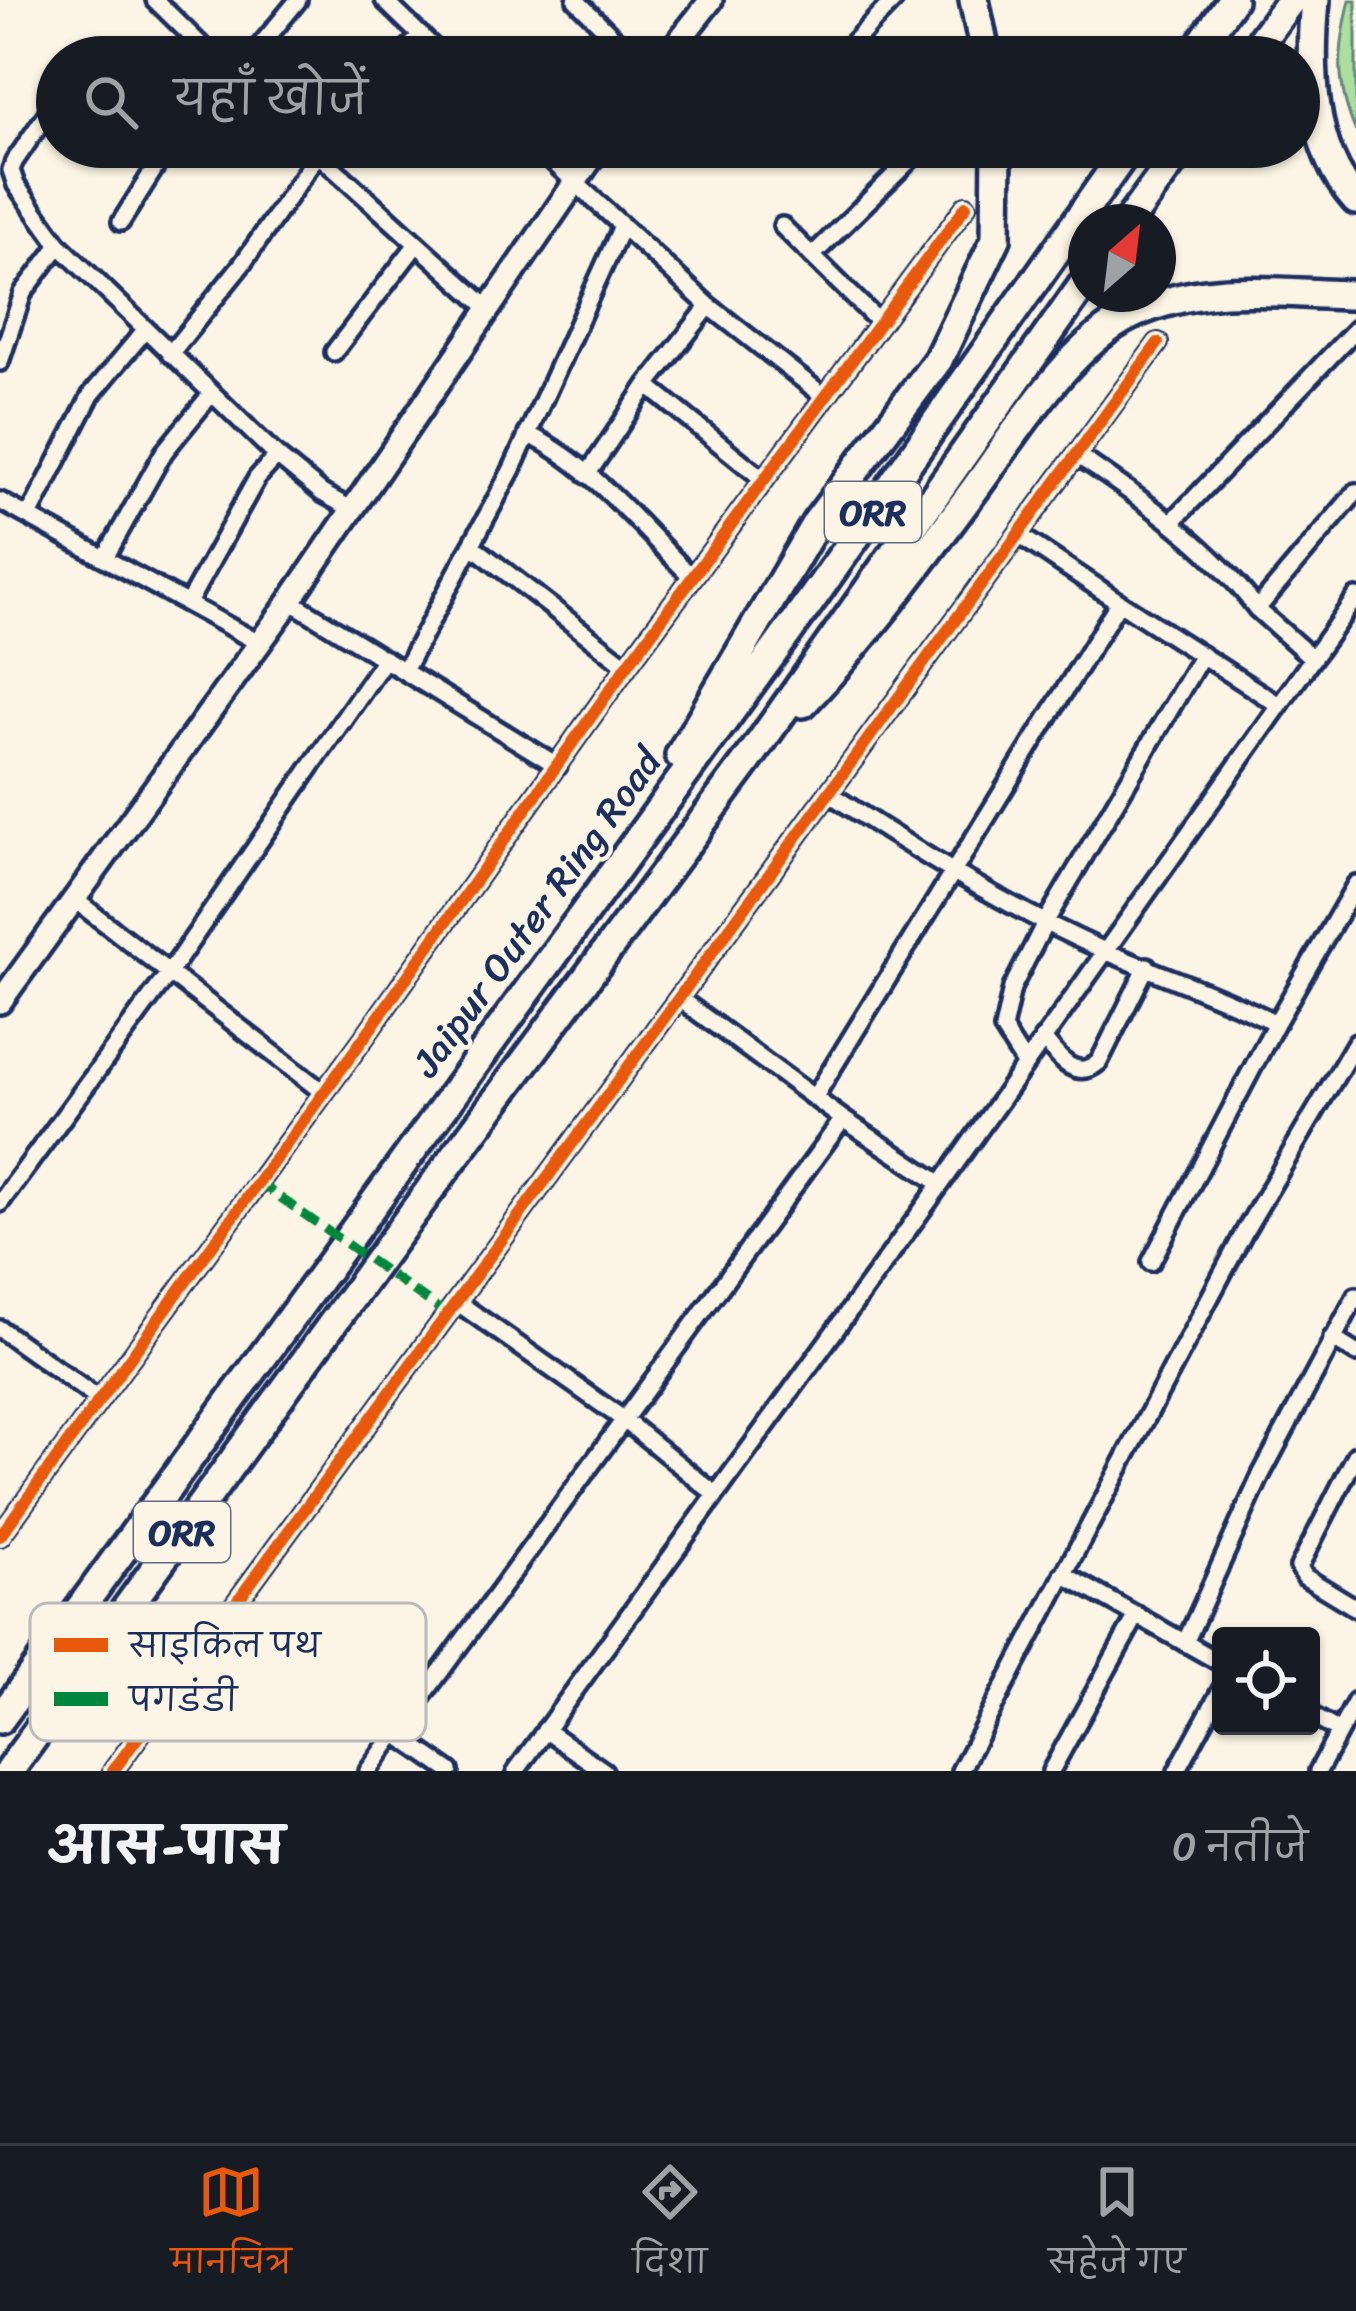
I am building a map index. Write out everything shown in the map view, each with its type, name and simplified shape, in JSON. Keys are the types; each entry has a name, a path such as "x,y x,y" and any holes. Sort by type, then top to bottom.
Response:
{"highway":[{"path":"974,0 982,36"},
{"path":"1207,36 1232,0"},
{"path":"1265,36 1292,0"},
{"path":"1314,36 1315,0"},
{"path":"1320,120 1343,186 1356,200"},
{"path":"613,874 816,524 938,360 996,239 998,168"},
{"name":"Jaipur Outer Ring Road","path":"83,1603 613,874 1114,168"},
{"path":"1141,204 1168,168"},
{"path":"748,760 860,643 1069,362 1130,316 1197,295 1273,289 1356,296"},
{"path":"748,760 1068,307"},
{"name":"Jaipur Outer Ring Road","path":"131,1603 748,760"},
{"name":"Jaipur Outer Ring Road","path":"0,1719 30,1677"},
{"name":"Jaipur Outer Ring Road","path":"9,1771 31,1741"}],"street":[{"path":"155,0 192,36"},
{"path":"268,36 298,0"},
{"path":"384,0 422,36"},
{"path":"576,0 612,36"},
{"path":"683,36 711,0"},
{"path":"859,36 894,0"},
{"path":"36,131 11,170 59,245 277,456 322,493 353,510"},
{"path":"121,222 155,168"},
{"path":"170,354 227,284 306,168"},
{"path":"337,168 489,309"},
{"path":"559,168 709,305 825,397"},
{"path":"0,1002 290,601 584,168"},
{"path":"812,256 902,168"},
{"path":"0,1536 324,1093 627,666 966,206"},
{"path":"404,671 527,434 622,226"},
{"path":"782,226 879,322"},
{"path":"0,362 23,293 59,245"},
{"path":"334,352 416,245"},
{"path":"587,475 647,385 709,305"},
{"path":"1173,521 1356,328"},
{"path":"29,516 91,395 146,329"},
{"path":"238,1603 1158,343"},
{"path":"647,385 764,480"},
{"path":"106,556 164,452 212,393"},
{"path":"527,434 546,442 587,475 692,577"},
{"path":"1078,455 1173,521 1229,571 1257,609 1312,658"},
{"path":"188,602 257,478 277,456"},
{"path":"1257,609 1356,492"},
{"path":"0,501 259,643"},
{"path":"1018,535 1279,705"},
{"path":"471,545 627,666"},
{"path":"516,1771 941,1184 1356,597"},
{"path":"290,601 558,766"},
{"path":"814,1098 1119,602"},
{"path":"1025,1064 1003,1029 1005,1010 1046,921 1202,656"},
{"path":"0,1203 169,973 385,659"},
{"path":"830,794 953,874 1105,951 1276,1023"},
{"path":"1151,1262 1276,1023 1356,884"},
{"path":"74,899 324,1093"},
{"path":"1043,1038 1061,1060 1077,1070 1090,1070 1099,1062 1147,966"},
{"path":"680,999 843,1119 941,1184"},
{"path":"960,1771 1246,1229 1356,1042"},
{"path":"426,1690 843,1119"},
{"path":"1185,1642 1246,1505 1356,1296"},
{"path":"457,1302 623,1419 715,1493"},
{"path":"0,1329 98,1399"},
{"path":"1332,1339 1356,1353"},
{"path":"1356,1455 1299,1567 1305,1577 1356,1608"},
{"path":"1063,1574 1212,1658"},
{"path":"1052,1771 1136,1616"},
{"path":"1318,1771 1356,1701"},
{"path":"1177,1771 1212,1707"},
{"path":"1320,1720 1339,1731"},
{"path":"545,1730 604,1771"},
{"path":"113,1771 135,1741"},
{"path":"368,1771 389,1741"},
{"path":"407,1741 450,1771"}],"green space":[{"path":"1350,0 1356,0 1356,132 1341,66"}],"marked path":[{"path":"258,1182 448,1315"}],"cycle path":[{"path":"0,1536 366,1035 627,666 966,206"},
{"path":"236,1603 1158,343"},
{"path":"113,1771 135,1741"}]}
